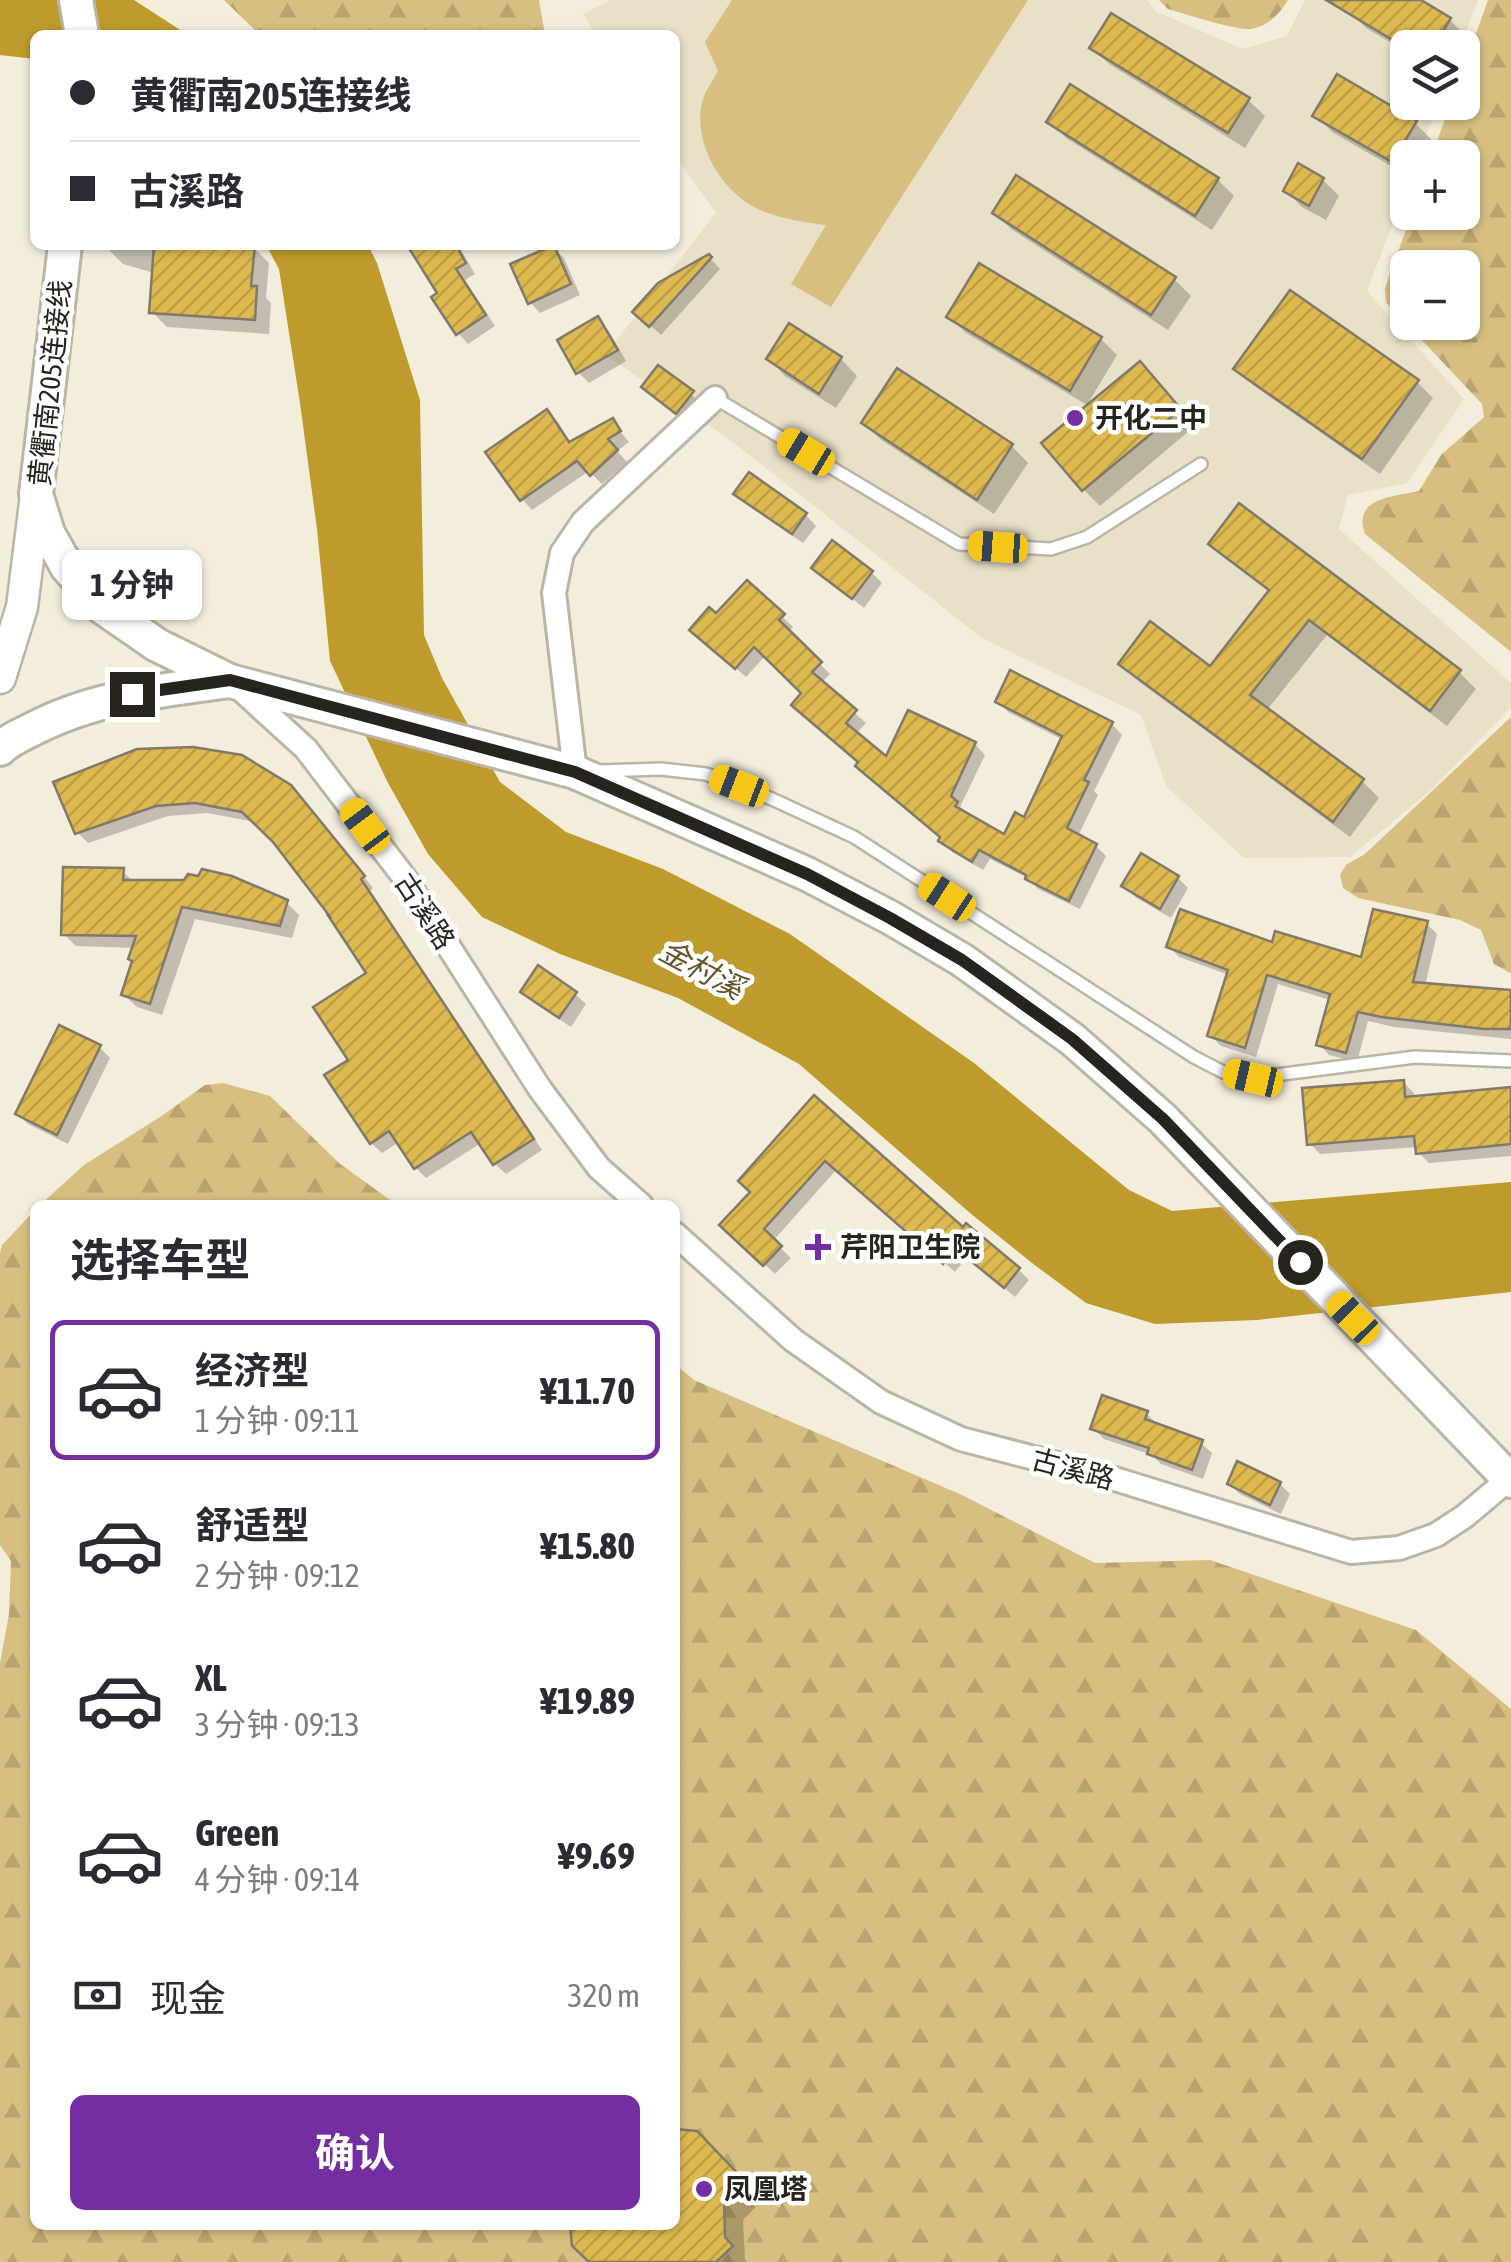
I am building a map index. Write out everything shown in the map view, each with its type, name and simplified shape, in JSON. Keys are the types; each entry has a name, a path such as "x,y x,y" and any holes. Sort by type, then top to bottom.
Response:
{"main road":[{"path":"76,0 81,30"},
{"name":"黄衢南205连接线","path":"64,250 36,494 48,533 67,567 102,606 156,645 230,680 575,772 807,874 962,960 1072,1039 1163,1119 1510,1479"},
{"path":"0,750 47,722 87,707 132,694 230,680"}],"street":[{"path":"575,772 554,593 562,553 583,522 715,398"},
{"path":"0,678 22,607 36,494"},
{"name":"古溪路","path":"230,680 306,748 404,877 540,1089 600,1168 636,1200"},
{"name":"古溪路","path":"680,1239 792,1340 881,1402 961,1439 1115,1480 1351,1552 1399,1548 1436,1534 1510,1479"}],"lane":[{"path":"715,398 959,544 1051,549 1087,537 1201,464"},
{"path":"575,772 661,769 706,774 789,806 854,837 1223,1072 1253,1078 1415,1057 1511,1060"}],"shaded area":[{"name":"开化二中","path":"611,0 1147,0 1155,11 1243,49 1287,36 1305,0 1478,0 1467,30 1390,30 1390,120 1432,120 1425,140 1390,140 1390,230 1367,291 1390,317 1390,340 1411,340 1464,399 1407,483 1348,495 1339,529 1511,683 1511,708 1432,789 1350,857 1244,858 1166,786 1141,715 982,638 725,436 605,355 716,213 680,163 680,30 594,30 583,14"}],"green space":[{"path":"224,0 539,0 544,30 255,30"},
{"path":"732,0 1028,0 831,307 791,284 826,225 775,215 744,201 721,177 705,147 700,115 703,99 718,71 705,42"},
{"path":"1159,0 1288,0 1261,26 1242,29 1168,9"},
{"path":"1488,0 1511,0 1511,652 1365,534 1363,522 1364,513 1378,501 1419,491 1441,455 1484,417 1482,404 1422,340 1480,340 1480,250 1399,250 1406,230 1480,230 1480,140 1437,140 1445,120 1480,120 1477,30"},
{"path":"1390,274 1390,306 1386,302"},
{"path":"1511,717 1510,973 1494,964 1481,930 1460,920 1358,898 1343,888 1340,875 1346,865 1365,854"},
{"path":"223,1083 270,1096 339,1163 390,1200 46,1200 84,1165 205,1085"},
{"path":"30,1215 30,2230 680,2230 680,1368 694,1380 962,1495 1095,1563 1210,1560 1416,1630 1511,1709 1511,2262 0,2262 0,1663 9,1614 11,1561 0,1545 2,1245"}],"water":[{"path":"0,0 134,0 180,30 30,30 30,58 0,55"},
{"name":"金村溪","path":"269,250 370,250 377,263 420,400 424,635 442,678 500,782 566,832 663,869 790,934 974,1063 1129,1190 1172,1211 1511,1182 1511,1292 1257,1320 1155,1324 1086,1303 970,1213 799,1064 678,998 560,954 482,917 428,854 388,783 330,661 317,529 279,269"}],"building":[{"path":"1326,0 1421,0 1451,18 1444,30 1390,30 1390,38"},
{"path":"1111,13 1250,98 1228,133 1089,48"},
{"path":"1337,74 1390,105 1390,120 1417,121 1405,140 1390,140 1390,161 1312,116"},
{"path":"1070,84 1219,178 1195,216 1046,122"},
{"path":"1298,163 1324,178 1309,206 1283,191"},
{"path":"1016,175 1176,277 1151,315 992,213"},
{"path":"154,250 255,250 251,286 257,286 255,320 149,313"},
{"path":"410,250 459,250 466,263 456,269 486,315 456,335 431,297 437,293"},
{"path":"542,250 556,250 571,284 528,304 510,264"},
{"path":"709,254 712,257 649,327 632,312 658,283"},
{"path":"979,263 1102,337 1070,391 946,317"},
{"path":"1290,290 1419,380 1362,459 1233,369"},
{"path":"598,316 618,350 576,374 557,340"},
{"path":"789,323 842,357 819,394 766,359"},
{"path":"1140,361 1181,409 1082,491 1041,443"},
{"path":"658,365 694,391 676,414 641,387"},
{"path":"897,368 1013,444 977,500 861,423"},
{"path":"547,409 569,442 613,418 621,431 608,439 618,450 590,476 577,461 520,501 485,452"},
{"path":"749,472 807,513 792,534 733,494"},
{"path":"1239,503 1461,670 1430,711 1309,620 1250,695 1364,779 1333,822 1118,664 1150,621 1210,666 1269,590 1208,544"},
{"path":"832,540 873,571 852,599 811,568"},
{"path":"747,580 785,614 779,620 822,662 812,672 857,710 846,723 886,756 908,710 976,742 951,796 958,802 955,806 1004,834 1015,812 1024,817 1062,736 995,702 1010,670 1113,722 1084,780 1089,782 1067,828 1097,844 1069,901 979,850 972,862 938,841 940,837 855,766 858,762 791,705 801,693 754,647 735,669 689,630 709,607 716,613"},
{"path":"193,747 242,755 291,785 365,876 361,879 534,1139 493,1165 471,1132 414,1169 389,1131 370,1144 324,1075 348,1060 313,1007 366,973 331,918 273,842 242,812 195,803 156,806 75,834 53,782 137,749"},
{"path":"1141,853 1179,876 1160,909 1121,886"},
{"path":"63,867 124,868 123,880 184,880 188,874 198,876 202,869 232,876 288,900 280,926 182,907 150,1004 121,995 136,936 61,935"},
{"path":"1180,909 1272,942 1275,931 1361,957 1373,909 1428,921 1413,982 1511,990 1511,1029 1358,1012 1346,1053 1316,1045 1330,994 1267,975 1245,1048 1207,1036 1228,970 1166,947"},
{"path":"538,965 577,992 559,1018 520,992"},
{"path":"59,1025 101,1045 57,1135 15,1114"},
{"path":"1404,1080 1405,1097 1511,1087 1511,1144 1416,1154 1414,1136 1307,1145 1302,1088"},
{"path":"814,1095 963,1227 966,1223 1020,1268 1004,1288 956,1249 943,1264 825,1161 764,1229 782,1246 763,1266 719,1225 750,1192 738,1181"},
{"path":"1102,1395 1148,1411 1145,1419 1203,1440 1192,1470 1147,1454 1149,1448 1090,1429"},
{"path":"1237,1461 1281,1482 1270,1505 1227,1484"},
{"name":"凤凰塔","path":"680,2129 697,2131 744,2180 724,2199 725,2237 733,2246 716,2262 589,2262 572,2246 570,2230 680,2230"}],"place":[{"name":"开化二中","path":"1075,418"},
{"name":"芹阳卫生院","path":"818,1247"},
{"name":"凤凰塔","path":"704,2189"}],"route":[{"path":"132,694 230,680 575,772 807,874 962,960 1072,1039 1163,1119 1300,1262"}]}
